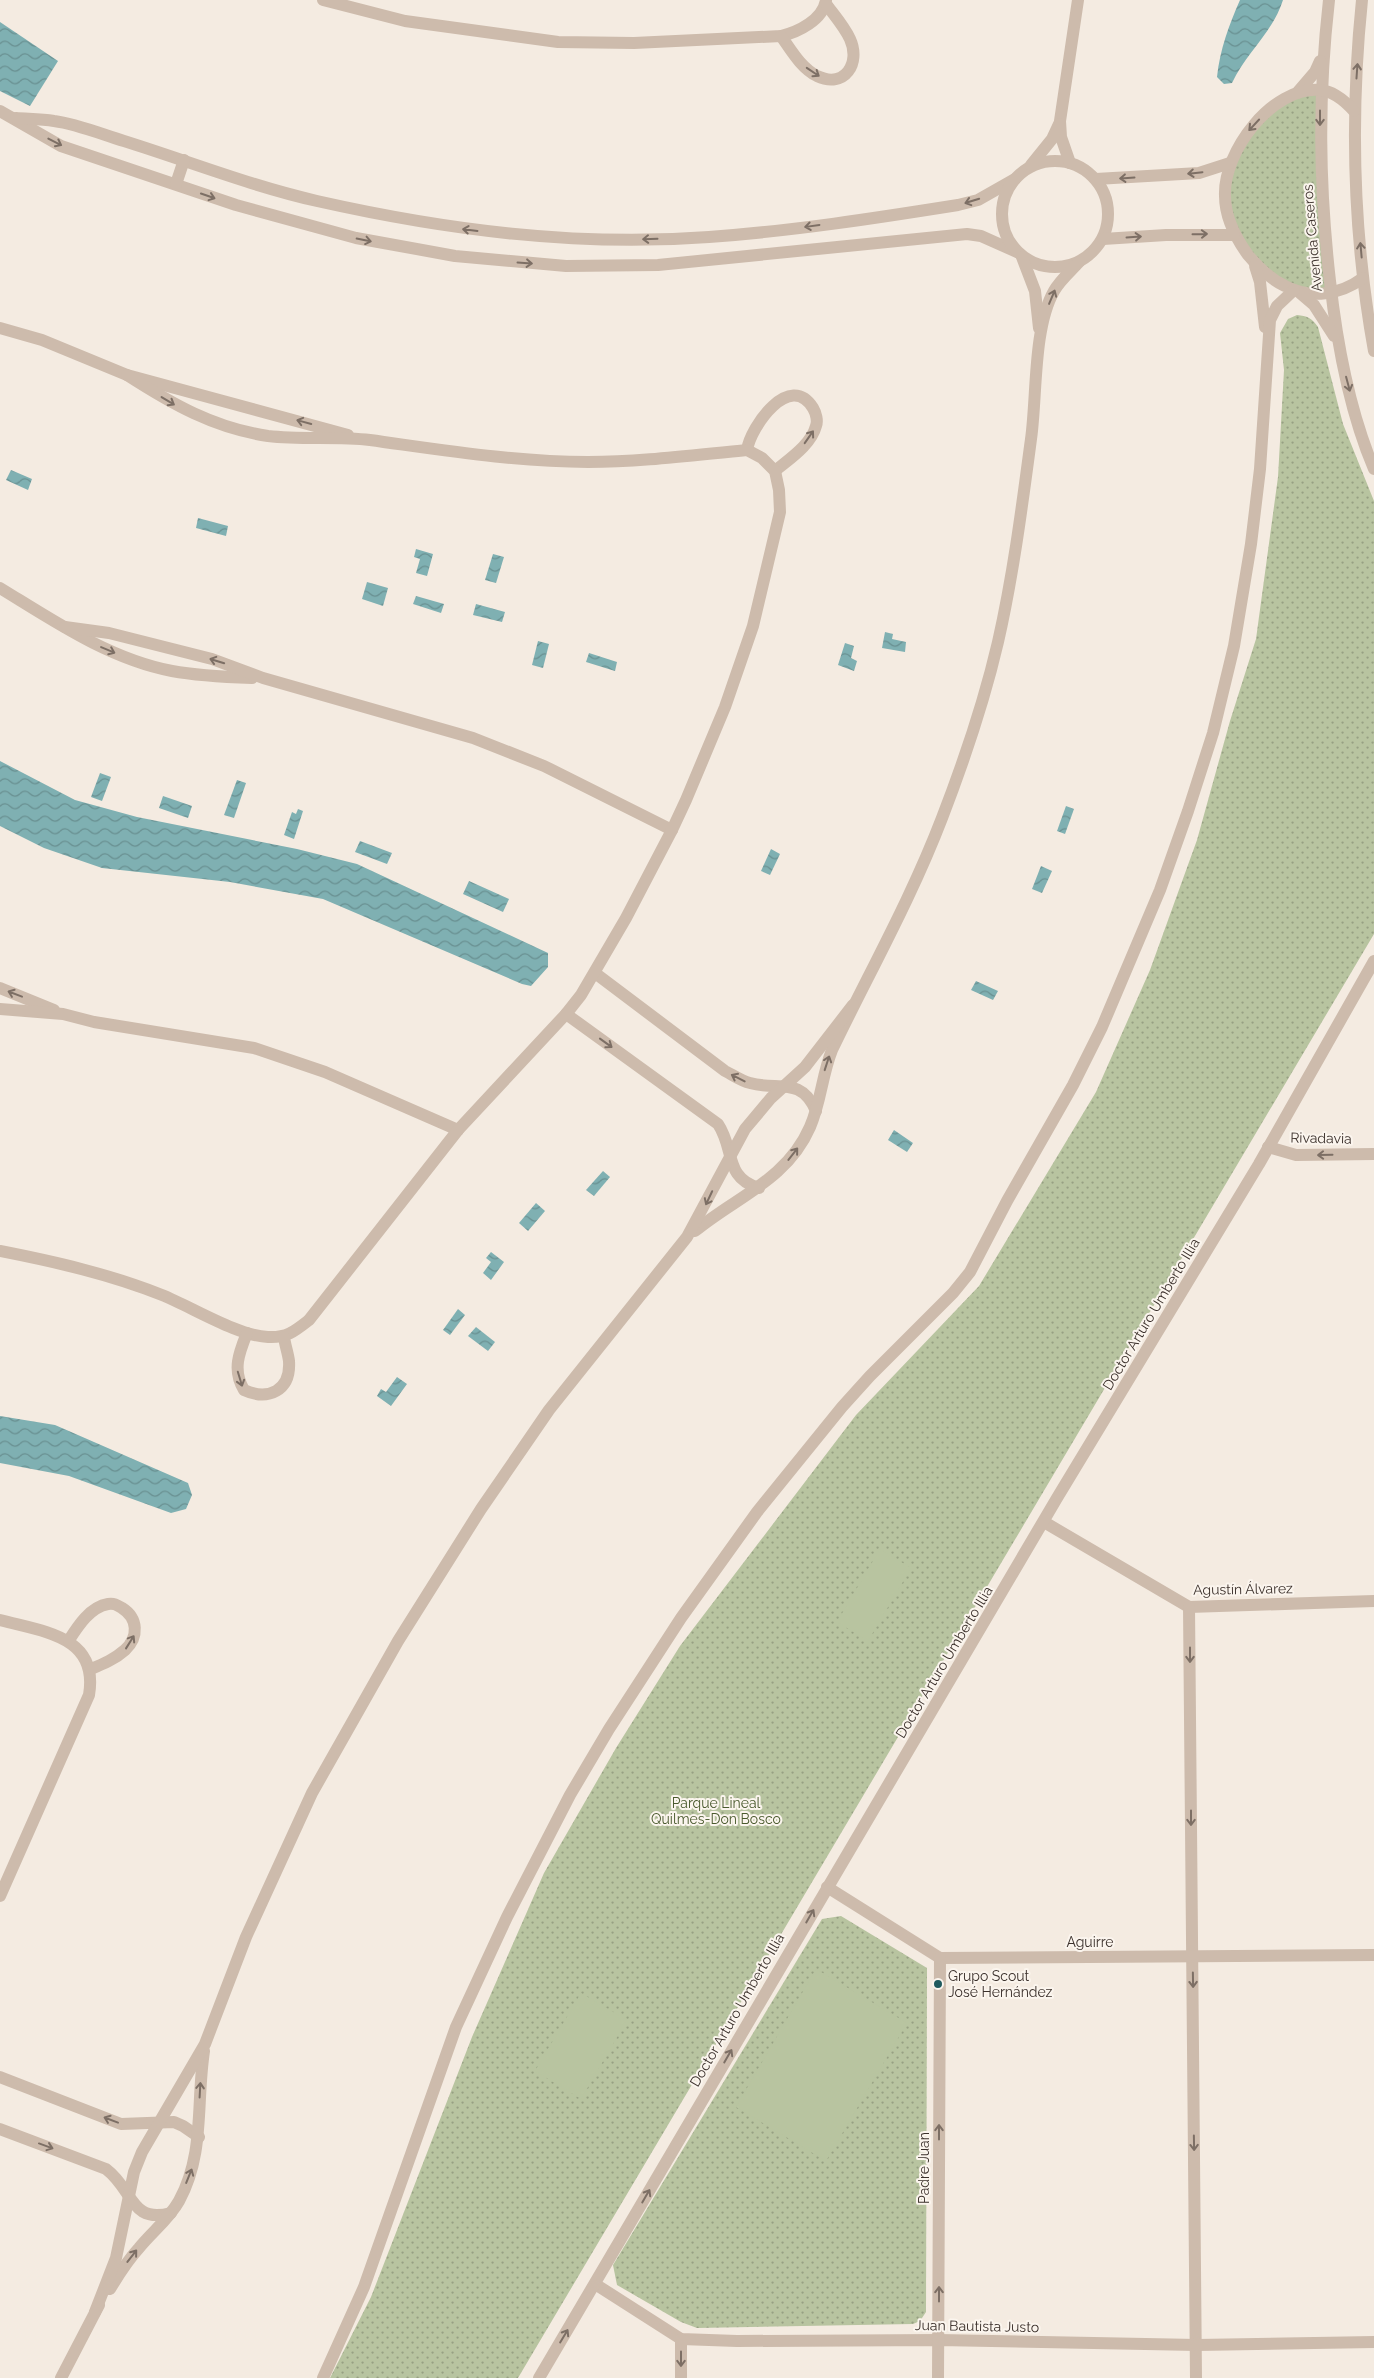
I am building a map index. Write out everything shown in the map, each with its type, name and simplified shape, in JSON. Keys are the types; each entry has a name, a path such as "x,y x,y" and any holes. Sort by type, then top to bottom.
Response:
{"street":[{"path":"323,0 406,21 558,42 634,42 781,36 793,33 809,24 826,2 850,40 854,57 852,68 843,76 834,79 816,75 795,55 781,36"},
{"path":"1070,163 1062,144 1060,121 1078,0"},
{"name":"Avenida Caseros","path":"1329,0 1320,90 1320,164 1323,223 1341,353 1359,424 1374,469"},
{"path":"1362,0 1354,111 1354,169 1363,278 1374,350"},
{"path":"1296,94 1315,72 1324,49"},
{"path":"1341,353 1325,320 1297,292 1282,285 1254,263 1234,235 1227,214 1224,196 1230,163 1248,131 1280,101 1296,94 1320,90 1342,99 1354,111"},
{"path":"0,111 62,146 236,205 356,238 455,256 566,266 658,265 953,235 981,236 1019,254 1035,264 1050,268 1065,267 1079,262 1093,253 1103,239 1108,224 1108,208 1104,193 1096,180 1084,169 1056,160 1041,162 1028,168"},
{"path":"13,117 56,121 184,160 266,188 406,220 502,234 588,239 708,238 788,230 890,216 978,200 1015,179 1028,168 1052,139 1060,121"},
{"path":"176,184 184,160"},
{"path":"1096,180 1199,172 1230,163"},
{"path":"687,1237 710,1218 759,1188 796,1152 809,1129 816,1111 826,1064 853,1005 890,937 917,878 945,812 977,718 998,642 1019,533 1033,424 1040,340 1035,290 1019,254 1008,239 1002,224 1002,208 1006,192 1015,179"},
{"path":"1103,239 1166,235 1234,235"},
{"path":"1040,340 1054,292 1079,262"},
{"path":"324,2378 364,2286 456,2027 507,1917 575,1787 609,1729 681,1618 757,1512 842,1407 870,1376 953,1293 970,1272 1102,1028 1160,890 1188,810 1213,733 1234,646 1251,544 1260,468 1266,347 1265,307 1254,263"},
{"path":"1266,347 1270,320 1277,306 1297,292 1332,293 1344,290 1363,278"},
{"path":"0,328 42,340 127,375 367,440"},
{"path":"0,1251 62,1263 122,1280 247,1332 267,1337 284,1337 309,1320 458,1130 566,1014 596,973 672,830 725,707 753,626 780,512 779,490 775,471 762,458 747,450 642,460 588,462 526,460 465,454 367,440 295,438 247,431 193,414 173,404 127,375"},
{"path":"747,450 749,438 772,406 785,397 794,396 810,402 816,413 817,426 809,439 775,471"},
{"path":"0,588 99,647 120,656 170,670 208,676 263,678"},
{"path":"65,627 109,633 212,659 263,678 473,738 511,752 607,796 672,830"},
{"name":"Doctor Arturo Umberto Illia","path":"539,2378 827,1887 1268,1147 1374,961"},
{"path":"596,973 725,1071 741,1080 766,1086 785,1085 807,1095 816,1111"},
{"path":"0,988 63,1014 94,1022 225,1042 279,1055 325,1072 458,1130"},
{"path":"95,2312 116,2258 134,2172 142,2152 205,2044 246,1937 312,1793 398,1641 481,1509 549,1410 687,1237 745,1130 758,1113 805,1067 853,1005"},
{"path":"0,1009 63,1014"},
{"path":"566,1014 718,1124 725,1135 730,1157 739,1178 750,1186 759,1188"},
{"name":"Rivadavia","path":"1268,1147 1296,1155 1374,1154"},
{"path":"247,1332 237,1364 237,1374 244,1390 255,1395 266,1396 274,1392 281,1387 288,1375 289,1361 284,1337"},
{"name":"Agustín Álvarez","path":"1044,1522 1190,1607 1374,1601"},
{"path":"69,1640 79,1624 96,1609 107,1604 116,1604 131,1614 134,1621 135,1635 130,1644 110,1661 91,1670"},
{"path":"1190,1607 1196,2378"},
{"path":"0,1620 69,1640 83,1654 91,1670 89,1695 0,1896"},
{"path":"827,1887 940,1958"},
{"name":"Aguirre","path":"940,1958 1374,1955"},
{"name":"Padre Juan","path":"938,2378 940,1958"},
{"path":"61,2378 95,2312 125,2265 171,2213 179,2201 193,2168 199,2137 199,2093 205,2044"},
{"path":"0,2077 121,2124 174,2122 184,2126 199,2137"},
{"path":"0,2129 106,2169 117,2177 137,2208 150,2216 171,2213"},
{"path":"595,2284 681,2339 681,2378"},
{"name":"Juan Bautista Justo","path":"681,2339 738,2341 939,2340 1196,2345 1374,2342"}],"green space":[{"path":"1321,90 1331,293 1313,294 1265,273 1227,214 1230,163 1280,101"},
{"name":"Parque Lineal Quilmes-Don Bosco","path":"1297,315 1309,318 1318,327 1343,424 1374,501 1374,934 518,2378 330,2378 371,2297 472,2037 544,1873 616,1748 680,1646 856,1415 979,1286 1096,1092 1150,970 1197,840 1230,721 1256,639 1278,477 1284,370 1280,333 1288,319"},
{"path":"880,1549 911,1568 868,1641 837,1622"},
{"path":"841,1916 927,1968 926,2312 920,2321 913,2324 697,2328 681,2322 617,2285 613,2265 822,1919"},
{"path":"816,1969 907,2023 826,2161 736,2107"},
{"path":"581,1993 627,2020 581,2099 535,2071"}],"water":[{"path":"1240,0 1283,0 1273,22 1244,62 1232,83 1224,84 1217,77 1218,67 1226,37"},
{"path":"0,22 58,61 30,106 0,91"},
{"path":"11,470 32,479 28,490 6,480"},
{"path":"198,518 228,526 226,536 196,528"},
{"path":"416,549 433,554 427,576 416,573 420,559 414,557"},
{"path":"493,554 504,557 496,583 485,580"},
{"path":"367,582 388,588 383,606 362,599"},
{"path":"416,596 444,604 441,613 413,604"},
{"path":"476,604 505,612 502,622 473,615"},
{"path":"885,632 893,634 892,639 906,642 905,652 882,648"},
{"path":"538,641 549,644 543,668 532,665"},
{"path":"845,643 854,646 851,658 857,661 854,671 838,665"},
{"path":"589,653 617,662 615,671 586,662"},
{"path":"0,761 75,800 137,817 297,849 357,864 548,953 548,967 531,986 522,984 323,899 230,882 102,868 44,848 0,826"},
{"path":"100,773 111,777 102,801 91,797"},
{"path":"237,780 246,783 234,818 224,815"},
{"path":"163,796 192,806 188,818 159,808"},
{"path":"1066,806 1074,809 1065,834 1057,831"},
{"path":"298,809 303,811 294,839 284,835 292,812 296,814"},
{"path":"360,841 392,853 387,864 355,852"},
{"path":"771,849 780,854 770,875 761,871"},
{"path":"1041,866 1052,871 1042,893 1032,889"},
{"path":"469,881 509,899 503,912 463,894"},
{"path":"976,981 998,991 993,1000 971,990"},
{"path":"894,1130 913,1143 907,1152 888,1140"},
{"path":"603,1171 610,1177 594,1196 586,1190"},
{"path":"536,1203 545,1211 528,1231 519,1223"},
{"path":"491,1252 504,1262 491,1280 483,1273 491,1262 486,1258"},
{"path":"458,1309 465,1315 450,1335 443,1330"},
{"path":"476,1327 495,1342 488,1351 468,1336"},
{"path":"397,1377 407,1384 391,1406 377,1396 381,1389 386,1392"},
{"path":"0,1416 55,1425 188,1483 192,1495 186,1509 171,1513 69,1476 0,1463"}],"place":[{"name":"Grupo Scout José Hernández","path":"938,1984"}]}
